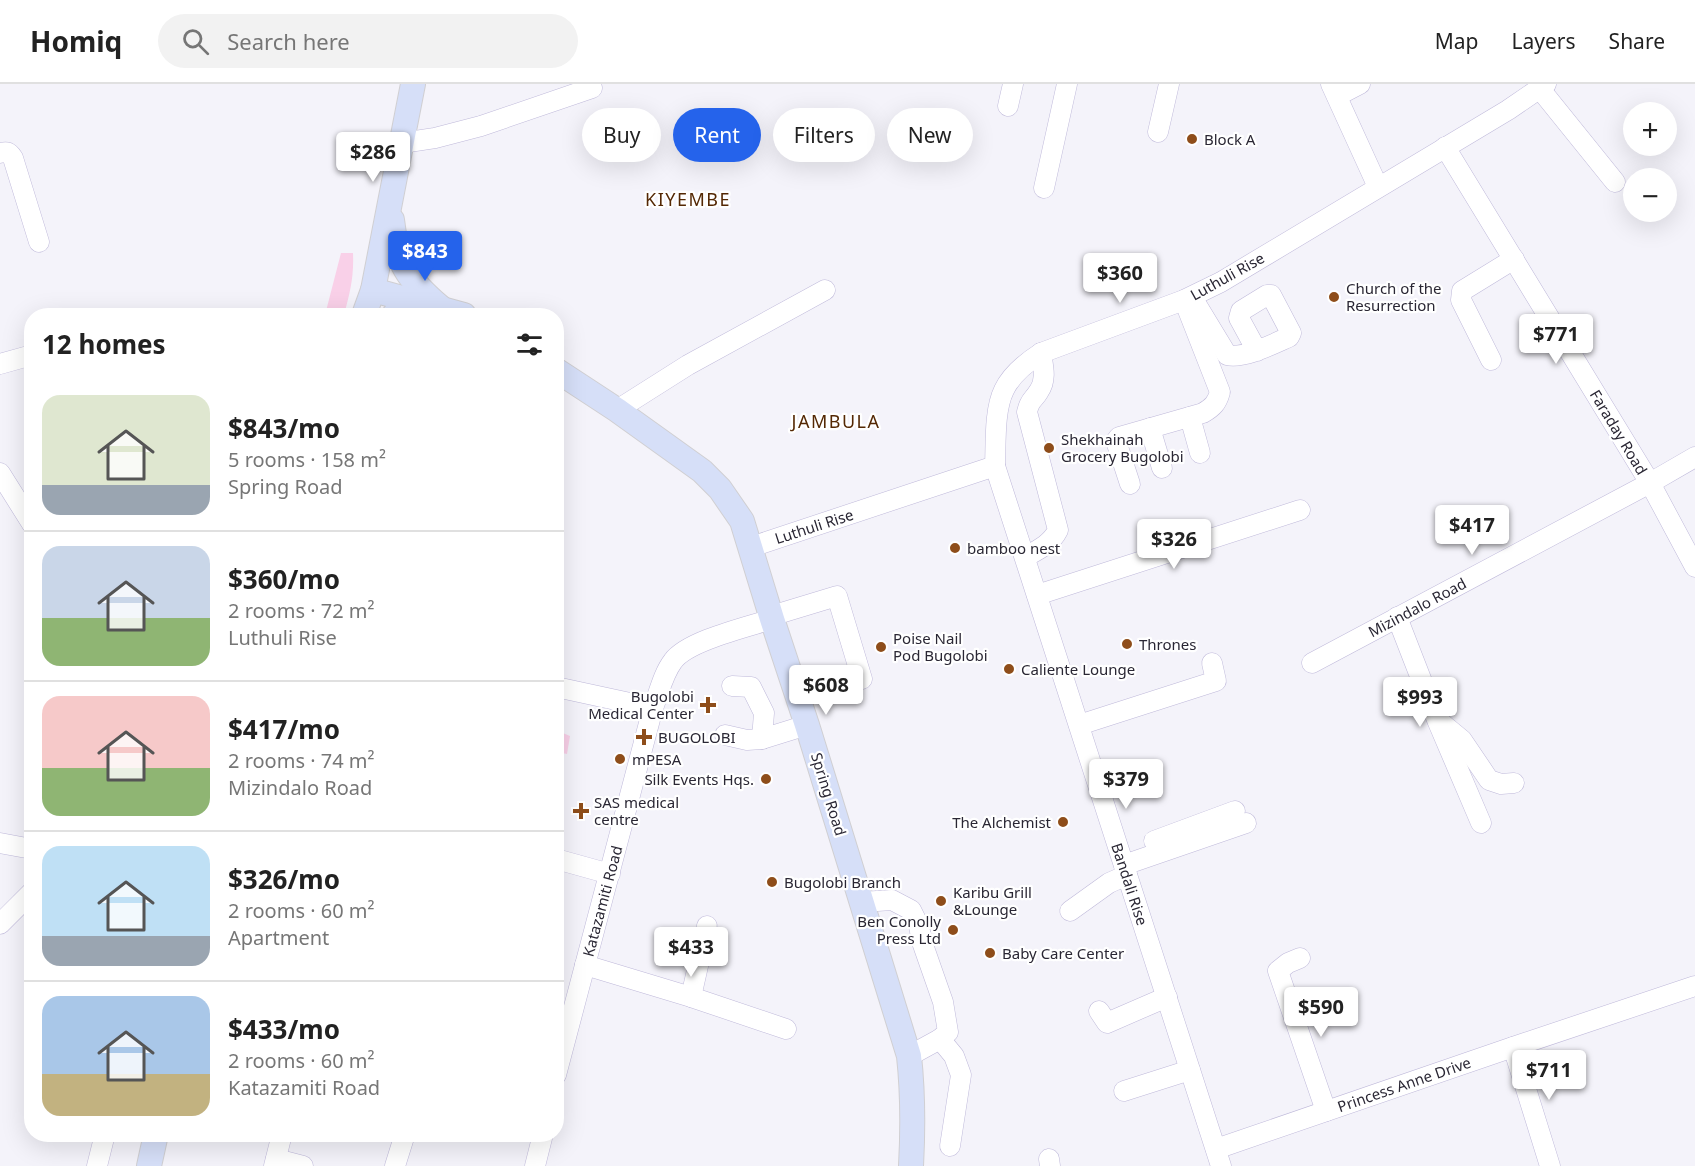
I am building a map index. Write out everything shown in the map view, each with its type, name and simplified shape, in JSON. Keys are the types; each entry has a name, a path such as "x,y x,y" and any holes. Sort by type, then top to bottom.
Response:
{"main road":[{"path":"366,308 373,290 413,84"},
{"path":"390,206 394,242 400,260 414,282 448,308"},
{"path":"373,290 441,308"},
{"name":"Spring Road","path":"564,375 702,471 720,489 742,521 909,1056 913,1115 911,1166"},
{"path":"148,1166 154,1142"}],"street":[{"path":"1008,106 1013,84"},
{"path":"1044,188 1068,84"},
{"path":"1158,132 1169,84"},
{"path":"1360,84 1334,90 1378,187"},
{"path":"1543,87 1616,182"},
{"name":"Luthuli Rise","path":"751,547 995,466 998,411 1004,390 1029,361 1041,353 1188,298 1221,282 1543,87"},
{"path":"402,142 435,138 481,126 592,88"},
{"name":"Faraday Road","path":"1445,147 1650,483 1695,567"},
{"path":"0,153 9,152 13,158 39,242"},
{"path":"1491,360 1461,300 1462,291 1514,259"},
{"path":"617,410 688,365 825,290"},
{"path":"1188,298 1227,355 1257,351"},
{"path":"1130,484 1116,441 1119,437 1190,417 1212,407 1217,402 1220,392 1188,298"},
{"path":"1025,557 1043,547 1058,530 1027,412 1029,402 1039,392 1044,380 1041,353"},
{"path":"0,364 24,357"},
{"path":"1190,417 1200,453"},
{"path":"1150,428 1162,468"},
{"name":"Mizindalo Road","path":"1312,663 1695,457"},
{"name":"Bandali Rise","path":"995,466 1218,1157"},
{"path":"0,473 24,511"},
{"path":"1037,595 1300,510"},
{"name":"Katazamiti Road","path":"564,1034 610,874 653,708 674,659 695,645 837,596 862,679 798,698"},
{"path":"1397,617 1437,720 1481,823"},
{"path":"1079,725 1216,681 1212,663"},
{"path":"732,686 751,687 764,713 762,739"},
{"path":"564,689 653,708"},
{"path":"1437,720 1462,740 1489,780 1502,784 1514,783"},
{"path":"724,735 747,740 762,739 807,725"},
{"path":"1070,911 1109,884 1124,864 1241,817"},
{"path":"0,843 24,848"},
{"path":"564,861 610,874"},
{"path":"0,924 24,900"},
{"path":"862,902 892,900 911,910 919,926 922,942 943,1002 948,1032 909,1056"},
{"path":"691,997 707,926"},
{"path":"1300,958 1288,963 1278,971 1326,1111"},
{"path":"585,965 786,1029"},
{"name":"Princess Anne Drive","path":"1218,1157 1326,1111 1695,986"},
{"path":"1099,1011 1107,1023 1167,997"},
{"path":"940,1039 954,1056 961,1075 950,1146"},
{"path":"1513,1047 1550,1166"},
{"path":"1124,1091 1190,1070"},
{"path":"97,1166 103,1142"},
{"path":"280,1142 275,1162 303,1166"},
{"path":"395,1166 402,1142"},
{"path":"535,1166 541,1142"}],"shaded area":[{"path":"341,253 353,253 352,278 346,308 327,308"},
{"path":"564,734 570,736 567,754 564,753"}],"place":[{"name":"Block A","path":"1192,139"},
{"name":"Church of the Resurrection","path":"1334,297"},
{"name":"Shekhainah Grocery Bugolobi","path":"1049,448"},
{"name":"bamboo nest","path":"955,548"},
{"name":"Thrones","path":"1127,644"},
{"name":"Poise Nail Pod Bugolobi","path":"881,647"},
{"name":"Caliente Lounge","path":"1009,669"},
{"name":"Bugolobi Medical Center","path":"708,705"},
{"name":"BUGOLOBI","path":"644,737"},
{"name":"mPESA","path":"620,759"},
{"name":"Silk Events Hqs.","path":"766,779"},
{"name":"SAS medical centre","path":"581,811"},
{"name":"The Alchemist","path":"1063,822"},
{"name":"Bugolobi Branch","path":"772,882"},
{"name":"Karibu Grill &Lounge","path":"941,901"},
{"name":"Ben Conolly Press Ltd","path":"953,930"},
{"name":"Baby Care Center","path":"990,953"}],"district":[{"name":"KIYEMBE","path":"688,199"},
{"name":"JAMBULA","path":"836,421"}]}
